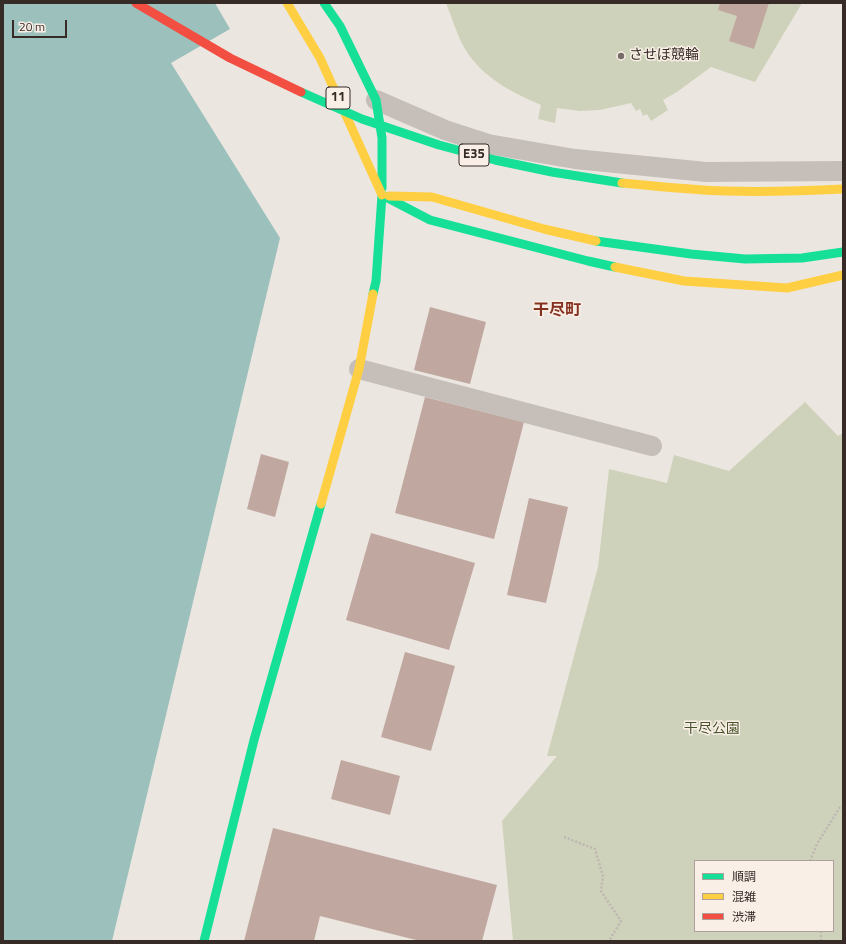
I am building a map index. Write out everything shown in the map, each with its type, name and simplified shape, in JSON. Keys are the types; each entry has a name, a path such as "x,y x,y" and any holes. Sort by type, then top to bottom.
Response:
{"main road":[{"name":"E35","path":"136,3 230,58 332,107 382,127 494,160 580,178 667,188 752,192 843,189"},
{"name":"11","path":"287,3 320,58 382,196"},
{"name":"11","path":"324,3 340,26 376,100 382,138 382,196"},
{"path":"382,196 432,197 544,229 598,240 691,254 745,259 802,258 843,252"},
{"path":"382,196 430,220 588,261 684,281 788,288 843,275"},
{"path":"204,941 254,740 359,369 376,281 382,196"}],"street":[{"path":"376,100 445,130 488,144 575,159 706,172 843,171"},
{"path":"359,369 652,446"}],"path":[{"path":"810,860 817,844 840,807"},
{"path":"564,837 595,850 603,876 601,891 621,921 609,941"}],"green space":[{"name":"させぼ競輪","path":"446,3 802,3 755,82 711,67 677,92 663,100 668,110 651,121 647,114 643,116 640,109 636,111 631,103 600,110 580,111 557,108 555,123 538,119 541,105 498,83 480,68 462,44"},
{"name":"干尽公園","path":"805,402 838,436 843,433 843,941 513,941 502,821 557,756 547,756 598,567 609,469 667,483 674,455 729,471"}],"water":[{"path":"3,3 215,3 230,29 171,63 280,238 112,941 3,941"}],"building":[{"path":"720,3 769,3 754,49 729,41 737,16 718,10"},
{"path":"430,307 486,322 470,384 414,370"},
{"path":"425,397 524,422 494,539 395,513"},
{"path":"261,454 289,462 275,517 247,509"},
{"path":"529,498 568,507 546,603 507,595"},
{"path":"371,533 475,563 449,650 346,620"},
{"path":"405,652 455,666 431,751 381,737"},
{"path":"341,760 400,776 390,815 331,799"},
{"path":"273,828 497,885 482,941 420,941 320,916 314,941 244,941"}],"traffic: fast":[{"path":"324,3 340,26 376,100 382,138 382,188"},
{"path":"301,92 362,119 439,145 495,160 552,172 622,183"},
{"path":"373,294 376,281 382,195"},
{"path":"382,195 430,220 615,267"},
{"path":"596,241 691,254 745,259 802,258 843,252"},
{"path":"204,941 254,740 321,504"}],"traffic: slow":[{"path":"287,3 320,58 382,195"},
{"path":"622,183 726,191 843,189"},
{"path":"389,196 432,197 544,229 596,241"},
{"path":"615,267 684,281 787,288 843,275"},
{"path":"321,504 359,369 373,294"}],"traffic: jam":[{"path":"136,3 230,58 301,92"}],"place":[{"name":"させぼ競輪","path":"621,56"}],"district":[{"name":"干尽町","path":"557,311"}]}
